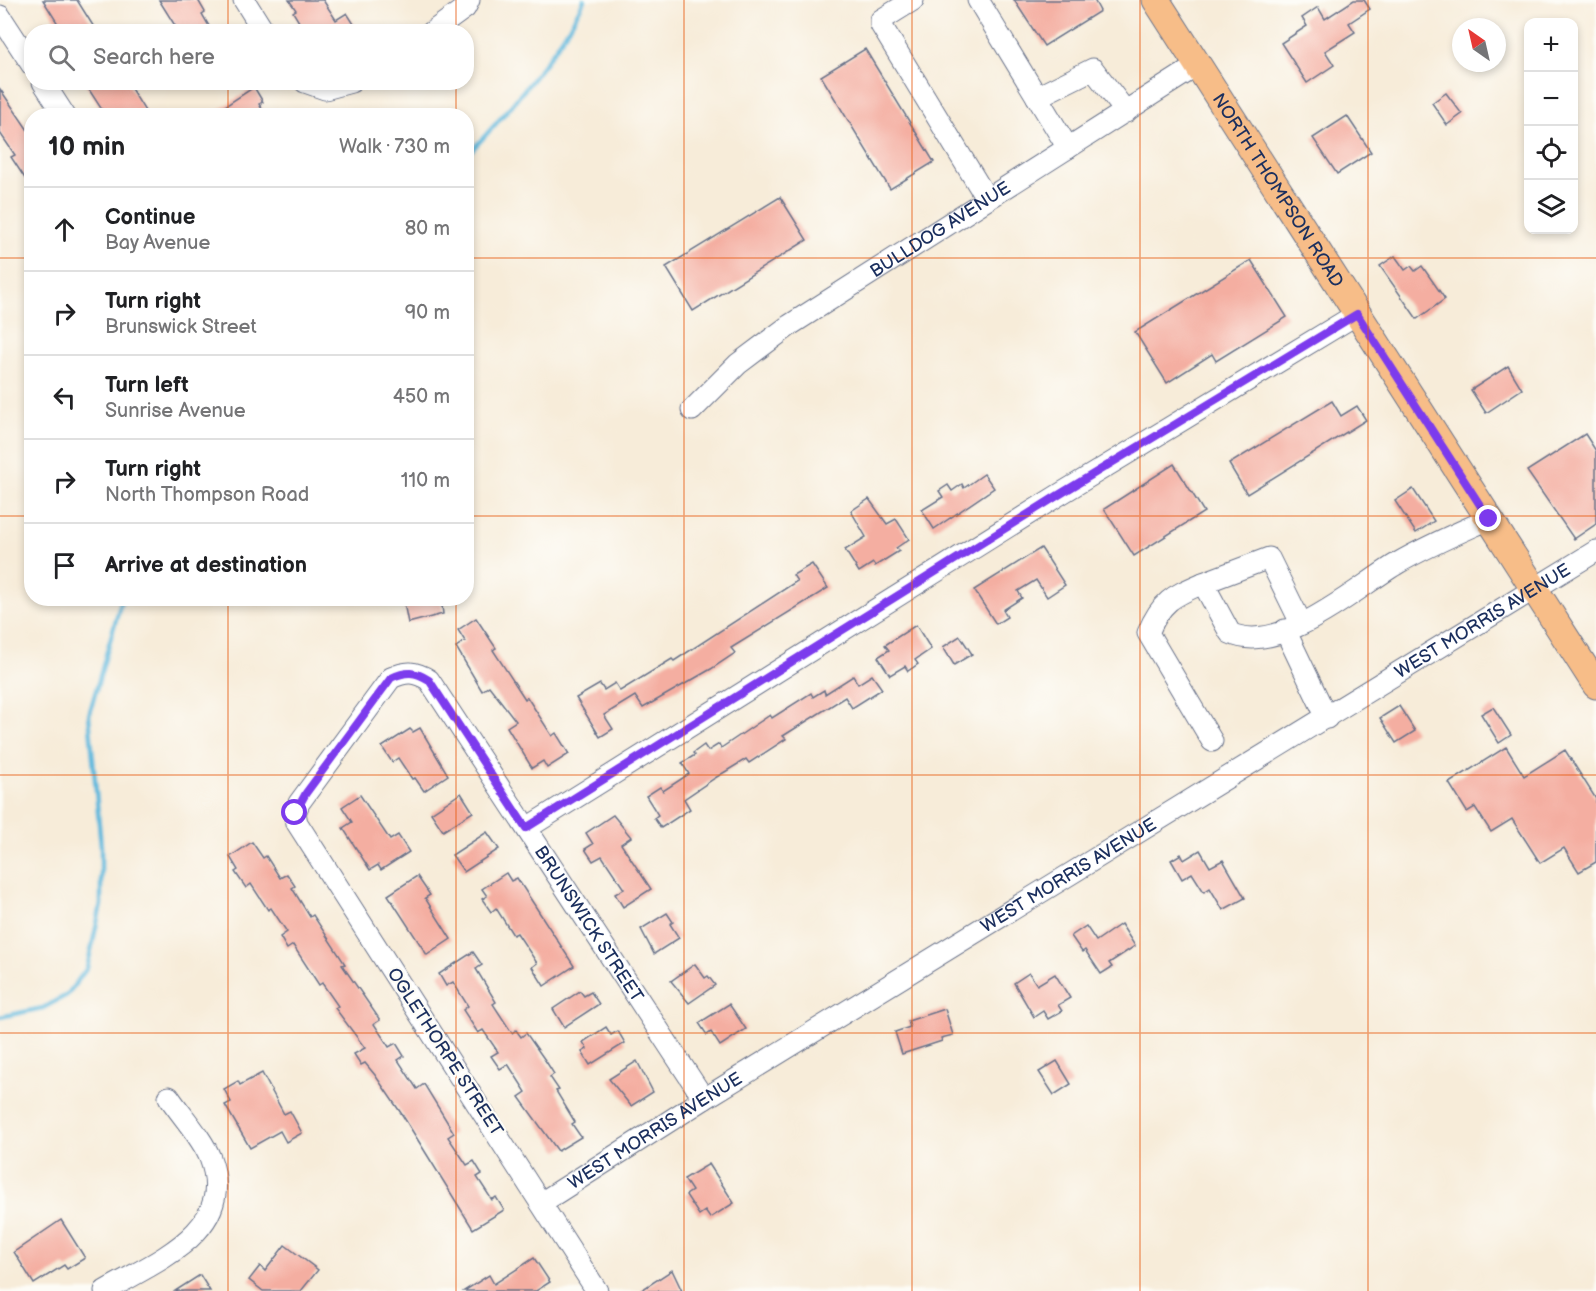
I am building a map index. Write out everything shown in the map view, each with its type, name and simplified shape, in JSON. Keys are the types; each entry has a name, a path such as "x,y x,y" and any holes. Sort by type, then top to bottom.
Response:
{"main road":[{"name":"NORTH THOMPSON ROAD","path":"1156,0 1596,685"}],"street":[{"path":"244,0 259,24"},
{"path":"443,24 465,8 470,0"},
{"path":"913,0 881,20 881,25 987,200"},
{"path":"978,0 1068,148"},
{"path":"0,16 24,53"},
{"name":"BULLDOG AVENUE","path":"692,410 714,386 764,344 1198,65"},
{"path":"1037,97 1093,69 1126,111"},
{"path":"48,90 60,108"},
{"path":"526,828 1047,502 1357,314"},
{"path":"1203,583 1230,633 1238,637 1255,638 1293,627 1321,615 1414,554 1489,519"},
{"name":"WEST MORRIS AVENUE","path":"541,1203 704,1099 1327,718 1596,550"},
{"path":"1212,741 1148,633 1156,614 1169,598 1269,558 1327,718"},
{"name":"BRUNSWICK STREET","path":"295,813 306,793 391,678 404,672 419,674 429,680 704,1099"},
{"name":"OGLETHORPE STREET","path":"295,813 302,832 597,1291"},
{"path":"105,1291 190,1241 204,1224 213,1205 215,1182 210,1157 169,1097"}],"building":[{"path":"43,0 77,0 92,24 58,24"},
{"path":"159,0 198,0 205,12 202,14 208,24 174,24"},
{"path":"289,0 323,0 336,20 347,13 354,24 300,24 293,12 296,10"},
{"path":"1014,0 1094,0 1100,11 1044,46"},
{"path":"1354,0 1364,0 1370,9 1349,23 1355,32 1325,51 1334,65 1307,83 1281,43 1307,26 1302,18 1318,7 1325,19"},
{"path":"865,49 934,162 890,189 821,76"},
{"path":"0,89 24,124 24,177 11,157 15,155 0,133"},
{"path":"89,90 132,90 143,108 101,108"},
{"path":"249,90 256,90 263,102 259,104 261,108 222,108"},
{"path":"1446,93 1462,114 1447,125 1432,103"},
{"path":"1347,116 1371,152 1337,174 1313,138"},
{"path":"780,197 807,240 693,311 666,267"},
{"path":"1395,256 1405,270 1411,266 1415,271 1422,266 1445,299 1417,319 1380,266"},
{"path":"1251,260 1287,317 1216,361 1212,354 1167,383 1135,332"},
{"path":"1508,366 1522,389 1486,413 1471,390"},
{"path":"1332,401 1341,416 1357,406 1366,420 1247,494 1229,464"},
{"path":"1585,434 1596,451 1596,524 1574,539 1527,471"},
{"path":"1174,464 1204,512 1134,556 1104,509"},
{"path":"984,474 994,488 934,529 922,510 943,497 939,491 948,485 952,491 962,484 964,488"},
{"path":"1413,489 1434,521 1416,533 1395,501"},
{"path":"869,499 887,524 896,519 909,539 896,548 899,551 875,566 873,563 859,572 845,550 866,537 851,511"},
{"path":"1041,548 1065,585 1047,597 1036,580 1018,591 1022,598 1003,610 1007,617 996,624 974,590"},
{"path":"812,564 828,588 731,648 735,653 711,669 643,708 635,696 604,715 613,729 600,737 576,698 600,684 604,690 615,683 620,691 672,659 674,661 797,581 793,575"},
{"path":"405,606 442,606 443,614 408,623"},
{"path":"476,618 496,648 493,650 525,699 527,697 552,736 556,733 569,754 547,768 543,761 532,768 507,727 516,721 489,686 482,691 456,647 465,641 458,630"},
{"path":"916,625 931,649 915,660 918,664 908,671 905,666 890,675 878,657 889,650 885,645"},
{"path":"960,636 972,654 954,665 943,647"},
{"path":"872,675 882,689 852,708 845,697 783,736 786,739 749,763 746,759 715,778 684,799 690,809 661,828 654,818 658,815 646,796 660,787 663,791 689,774 682,763 695,755 693,753 704,745 708,751 719,744 721,748 770,715 772,718 811,693 813,697 824,690 825,694 853,676 858,684"},
{"path":"1399,706 1415,731 1396,743 1380,718"},
{"path":"1493,707 1511,735 1499,743 1481,714"},
{"path":"420,728 448,775 424,791 415,778 412,779 398,758 392,762 382,747 410,729 413,732"},
{"path":"1506,747 1524,776 1565,750 1596,799 1596,862 1579,872 1564,848 1540,863 1512,819 1491,832 1475,807 1467,812 1449,783"},
{"path":"461,793 473,812 443,831 431,813"},
{"path":"360,795 390,840 398,835 409,852 381,870 378,865 370,870 343,828 352,822 342,807"},
{"path":"613,815 631,837 621,844 651,889 623,907 615,894 624,889 602,856 593,861 585,849 593,844 586,833"},
{"path":"487,832 499,849 464,872 452,855"},
{"path":"252,842 263,858 266,856 280,878 287,874 295,886 292,888 310,917 313,915 345,964 342,965 380,1020 374,1024 389,1047 396,1043 404,1056 398,1060 417,1089 424,1084 454,1133 448,1137 467,1165 474,1161 482,1174 477,1177 492,1200 496,1197 504,1210 473,1229 403,1116 375,1075 365,1063 361,1065 354,1054 365,1048 335,1008 338,1006 322,983 319,985 293,945 287,949 280,937 287,932 271,908 268,910 251,884 246,888 235,872 238,870 230,857"},
{"path":"1200,850 1210,867 1223,860 1245,898 1223,910 1210,888 1204,892 1192,873 1182,879 1171,860 1181,854 1184,860"},
{"path":"506,873 511,881 517,878 574,966 544,986 532,967 537,963 517,933 513,935 496,908 491,912 482,899 487,896 482,889"},
{"path":"417,876 430,895 425,898 451,939 427,955 388,895"},
{"path":"667,913 673,922 670,924 679,938 654,954 641,929"},
{"path":"1121,924 1135,946 1109,963 1112,967 1101,974 1085,950 1082,952 1071,936 1086,926 1096,941"},
{"path":"473,952 482,965 476,969 496,1002 493,1004 512,1033 516,1030 521,1037 526,1033 547,1063 554,1074 550,1077 559,1090 556,1091 575,1122 572,1124 581,1137 558,1151 519,1097 526,1092 508,1064 500,1069 491,1056 498,1052 483,1030 478,1033 463,1010 468,1006 453,982 446,986 439,974"},
{"path":"695,964 705,978 708,976 715,985 689,1003 671,981"},
{"path":"1029,973 1037,985 1055,974 1070,998 1058,1005 1062,1011 1048,1019 1043,1011 1034,1017 1014,983"},
{"path":"580,991 584,996 591,992 599,1004 564,1027 553,1009"},
{"path":"729,1004 746,1029 720,1046 711,1032 707,1035 699,1023"},
{"path":"945,1009 953,1035 902,1054 895,1032 910,1027 908,1021"},
{"path":"606,1027 611,1035 618,1031 625,1043 590,1065 582,1052 587,1049 583,1042"},
{"path":"637,1061 653,1092 631,1106 609,1079"},
{"path":"1057,1061 1071,1084 1054,1095 1039,1072"},
{"path":"262,1073 284,1114 290,1111 302,1133 286,1142 280,1131 250,1148 225,1105 231,1102 224,1089 238,1081 240,1085"},
{"path":"709,1164 734,1203 710,1218 705,1211 699,1215 686,1195 692,1191 684,1179"},
{"path":"61,1220 85,1258 67,1269 64,1265 34,1284 14,1252"},
{"path":"285,1245 318,1270 301,1291 263,1291 249,1280 260,1266 265,1271"},
{"path":"534,1258 550,1282 536,1291 464,1291 489,1275 494,1284"},
{"path":"672,1270 682,1291 640,1291"},
{"path":"200,1275 210,1291 175,1291"}],"waterway":[{"path":"474,147 547,61 584,0"},
{"path":"0,1017 43,1008 67,995 87,968 101,905 101,846 89,715 120,606"}],"route":[{"path":"295,813 306,793 391,678 404,672 419,674 429,680 526,828 1057,496 1357,314 1489,519"}]}
